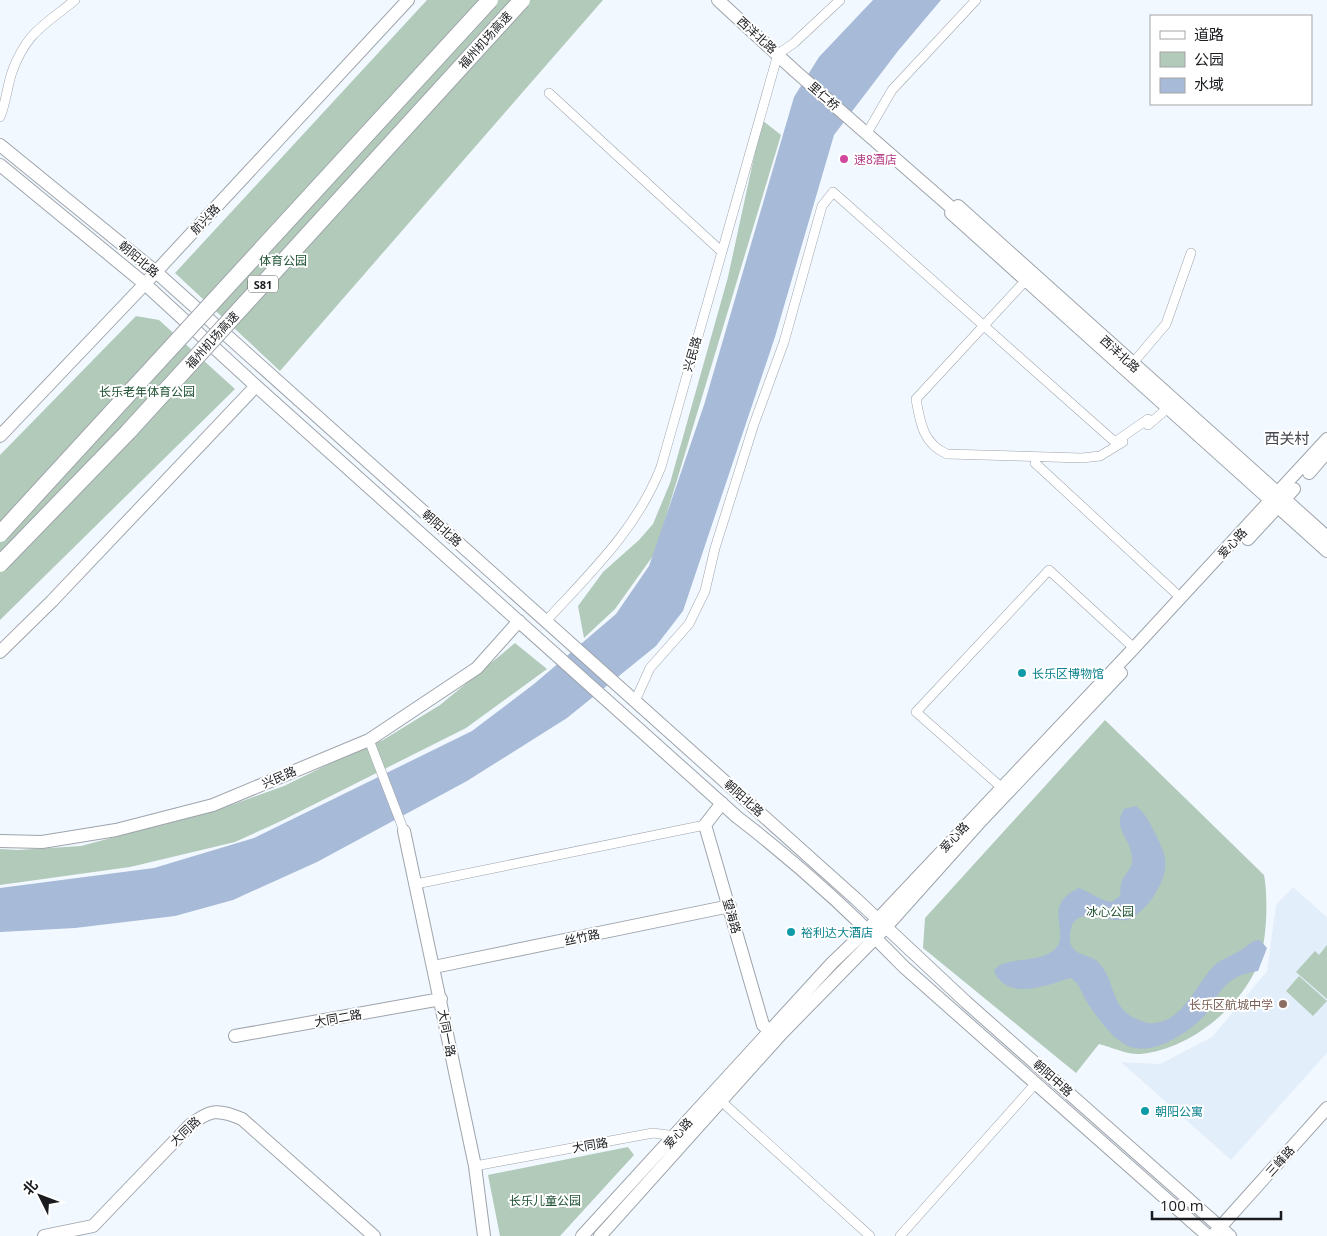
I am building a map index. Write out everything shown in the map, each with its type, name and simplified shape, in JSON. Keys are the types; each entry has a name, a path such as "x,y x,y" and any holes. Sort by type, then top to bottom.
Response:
{"highway":[{"name":"福州机场高速","path":"0,534 490,0"},
{"name":"福州机场高速","path":"0,564 128,432 522,0"}],"main road":[{"name":"航兴路","path":"0,436 145,284 408,0"},
{"name":"西洋北路","path":"718,0 795,71"},
{"name":"里仁桥","path":"795,71 852,121"},
{"name":"西洋北路","path":"852,121 1179,404 1279,500"},
{"name":"朝阳北路","path":"0,145 156,272 190,305 546,620 882,923"},
{"name":"朝阳北路","path":"0,165 145,284 605,699 867,928"},
{"name":"西洋北路","path":"955,210 1026,280 1169,407 1279,500"},
{"path":"0,652 59,594 256,386"},
{"name":"爱心路","path":"582,1236 867,928 882,923 979,823 1279,500 1327,439"},
{"name":"爱心路","path":"600,1236 789,1026 876,938 882,923 1001,787 1181,598 1327,452"},
{"path":"1279,500 1327,537"},
{"path":"1279,500 1327,551"},
{"name":"兴民路","path":"0,841 42,842 116,830 213,805 369,740 477,668 519,621"},
{"path":"705,825 722,803"},
{"name":"望海路","path":"705,825 763,1025 770,1031"},
{"name":"大同一路","path":"404,831 441,999 474,1166 484,1236"},
{"name":"丝竹路","path":"434,967 730,906"},
{"name":"朝阳中路","path":"882,923 966,1002 1017,1046 1221,1233"},
{"name":"朝阳中路","path":"867,928 904,967 1208,1236"},
{"name":"大同二路","path":"235,1036 441,999"},
{"path":"1007,1058 1017,1046"},
{"name":"三峰路","path":"1221,1233 1327,1108"},
{"name":"大同路","path":"44,1236 93,1226 188,1126 205,1113 224,1111 242,1119 374,1236"}],"street":[{"path":"0,117 12,71 28,39 41,25 75,0"},
{"path":"778,54 794,43 840,0"},
{"path":"867,133 892,90 976,0"},
{"name":"兴民路","path":"546,620 615,546 651,492 661,467 778,54"},
{"path":"549,93 721,251"},
{"path":"635,701 650,668 688,624 705,591 715,548 754,424 784,342 822,206 833,192 1115,442 1148,419 1152,421"},
{"path":"1132,364 1166,324 1191,253"},
{"path":"1026,280 916,399 924,435 936,449 947,454 1082,458 1100,456 1152,421 1169,407"},
{"path":"1035,464 1181,598"},
{"path":"1001,787 916,712 1049,570 1134,648"},
{"path":"369,740 404,831"},
{"path":"416,884 705,825"},
{"path":"900,1236 1036,1083"},
{"path":"721,1101 870,1236"},
{"name":"大同路","path":"474,1166 653,1133 675,1136"}],"shaded area":[{"name":"长乐区航城中学","path":"1293,887 1327,917 1327,1053 1231,1160 1121,1062 1160,1064 1212,1037 1267,971 1276,905"}],"green space":[{"name":"体育公园","path":"427,0 603,0 280,371 175,273"},
{"path":"762,120 781,135 655,553 615,609 584,638 578,606 603,572 639,540 653,524 670,483 728,277"},
{"name":"长乐老年体育公园","path":"136,316 159,320 235,389 0,620 0,455"},
{"path":"515,643 547,669 466,728 279,822 235,842 130,867 0,885 0,849 18,850 81,846 223,808 284,786 347,755 383,740 440,705"},
{"name":"冰心公园","path":"1105,720 1264,875 1266,926 1261,955 1254,973 1244,990 1214,1021 1197,1034 1159,1051 1135,1054 1099,1044 1076,1073 923,948 925,918"},
{"path":"1327,945 1327,999 1296,972 1315,951 1319,955"},
{"path":"1299,976 1327,1001 1313,1016 1286,991"},
{"name":"长乐儿童公园","path":"628,1147 634,1155 560,1236 500,1236 488,1175"}],"water":[{"path":"873,0 941,0 898,51 834,135 775,337 683,611 656,646 567,718 467,781 317,862 233,900 175,916 75,928 0,932 0,888 154,868 254,838 472,731 534,684 616,614 649,566 704,405 794,97 819,57"},
{"path":"1136,806 1149,821 1164,854 1165,863 1162,881 1152,899 1132,918 1115,920 1084,916 1077,919 1072,927 1070,940 1072,947 1077,952 1095,959 1100,964 1123,1010 1146,1023 1164,1021 1182,1008 1215,965 1254,941 1260,940 1267,948 1258,971 1248,973 1231,981 1197,1023 1168,1042 1146,1048 1126,1045 1115,1037 1095,1014 1078,985 1070,978 1040,987 1018,989 1008,986 1000,980 994,971 1004,963 1039,957 1054,950 1059,943 1060,936 1059,911 1061,903 1067,895 1079,888 1112,902 1120,896 1122,881 1132,864 1129,846 1121,829 1121,816 1124,809"}],"place":[{"name":"速8酒店","path":"844,159"},
{"name":"长乐区博物馆","path":"1022,673"},
{"name":"裕利达大酒店","path":"791,932"},
{"name":"长乐区航城中学","path":"1283,1004"},
{"name":"朝阳公寓","path":"1145,1111"}],"district":[{"name":"西关村","path":"1287,438"}]}
